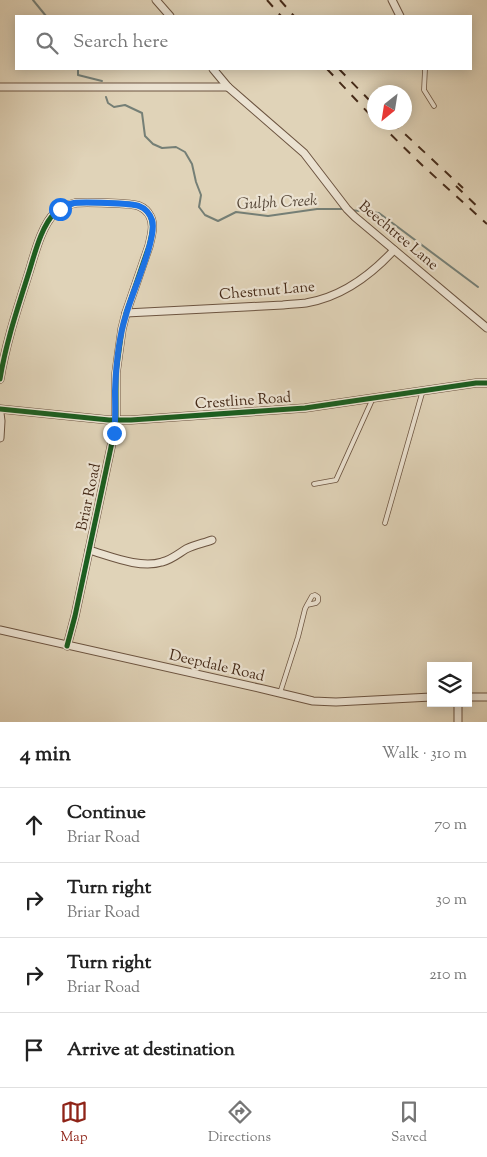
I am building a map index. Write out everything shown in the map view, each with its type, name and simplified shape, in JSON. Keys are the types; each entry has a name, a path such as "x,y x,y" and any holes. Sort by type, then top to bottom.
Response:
{"street":[{"path":"156,0 169,15"},
{"path":"392,0 400,15"},
{"name":"Beechtree Lane","path":"214,70 228,87 304,153 347,209 487,328"},
{"path":"0,87 228,87"},
{"name":"Briar Road","path":"0,379 12,325 33,258 45,227 55,213 66,206 80,203 135,205 143,208 150,216 152,229 149,246 126,313 119,346 114,433 67,646"},
{"name":"Chestnut Lane","path":"126,313 306,303 323,299 349,288 381,264 394,250"},
{"name":"Crestline Road","path":"0,409 116,421 305,408 423,390 487,383"},
{"path":"0,413 0,438"},
{"path":"89,550 125,560 154,564 172,559 187,549 212,540"},
{"name":"Deepdale Road","path":"0,630 325,703 427,697"},
{"path":"472,697 487,697"},
{"path":"458,707 458,722"}],"lane":[{"path":"425,70 424,90 434,106"},
{"path":"385,523 423,390"},
{"path":"314,484 336,480 373,398"},
{"path":"280,693 307,605"}],"waterway":[{"name":"Gulph Creek","path":"33,0 45,15"},
{"name":"Gulph Creek","path":"78,70 78,75 102,81"},
{"name":"Gulph Creek","path":"106,97 108,103 114,107 125,105 142,113 145,136 153,144 162,148 176,147 185,152 192,164 201,195 199,207 205,215 218,221 236,212 268,216 317,209 343,209"},
{"name":"Gulph Creek","path":"350,210 379,213 478,287"}],"railway":[{"path":"267,0 280,15"},
{"path":"280,0 293,15"},
{"path":"328,70 367,112"},
{"path":"340,70 367,98"},
{"path":"386,130 487,224"},
{"path":"401,130 463,188"},
{"path":"456,186 481,210"}],"cycle path":[{"path":"0,379 9,338 33,258 42,232 50,218 61,208 75,203 127,204 144,209 151,220 152,235 122,329 116,373 116,421 114,433 67,646"},
{"path":"0,409 109,420 131,420 305,408 487,383"}],"route":[{"path":"60,209 73,203 129,204 146,210 152,221 149,246 122,329 116,374 116,421 114,433"}]}
